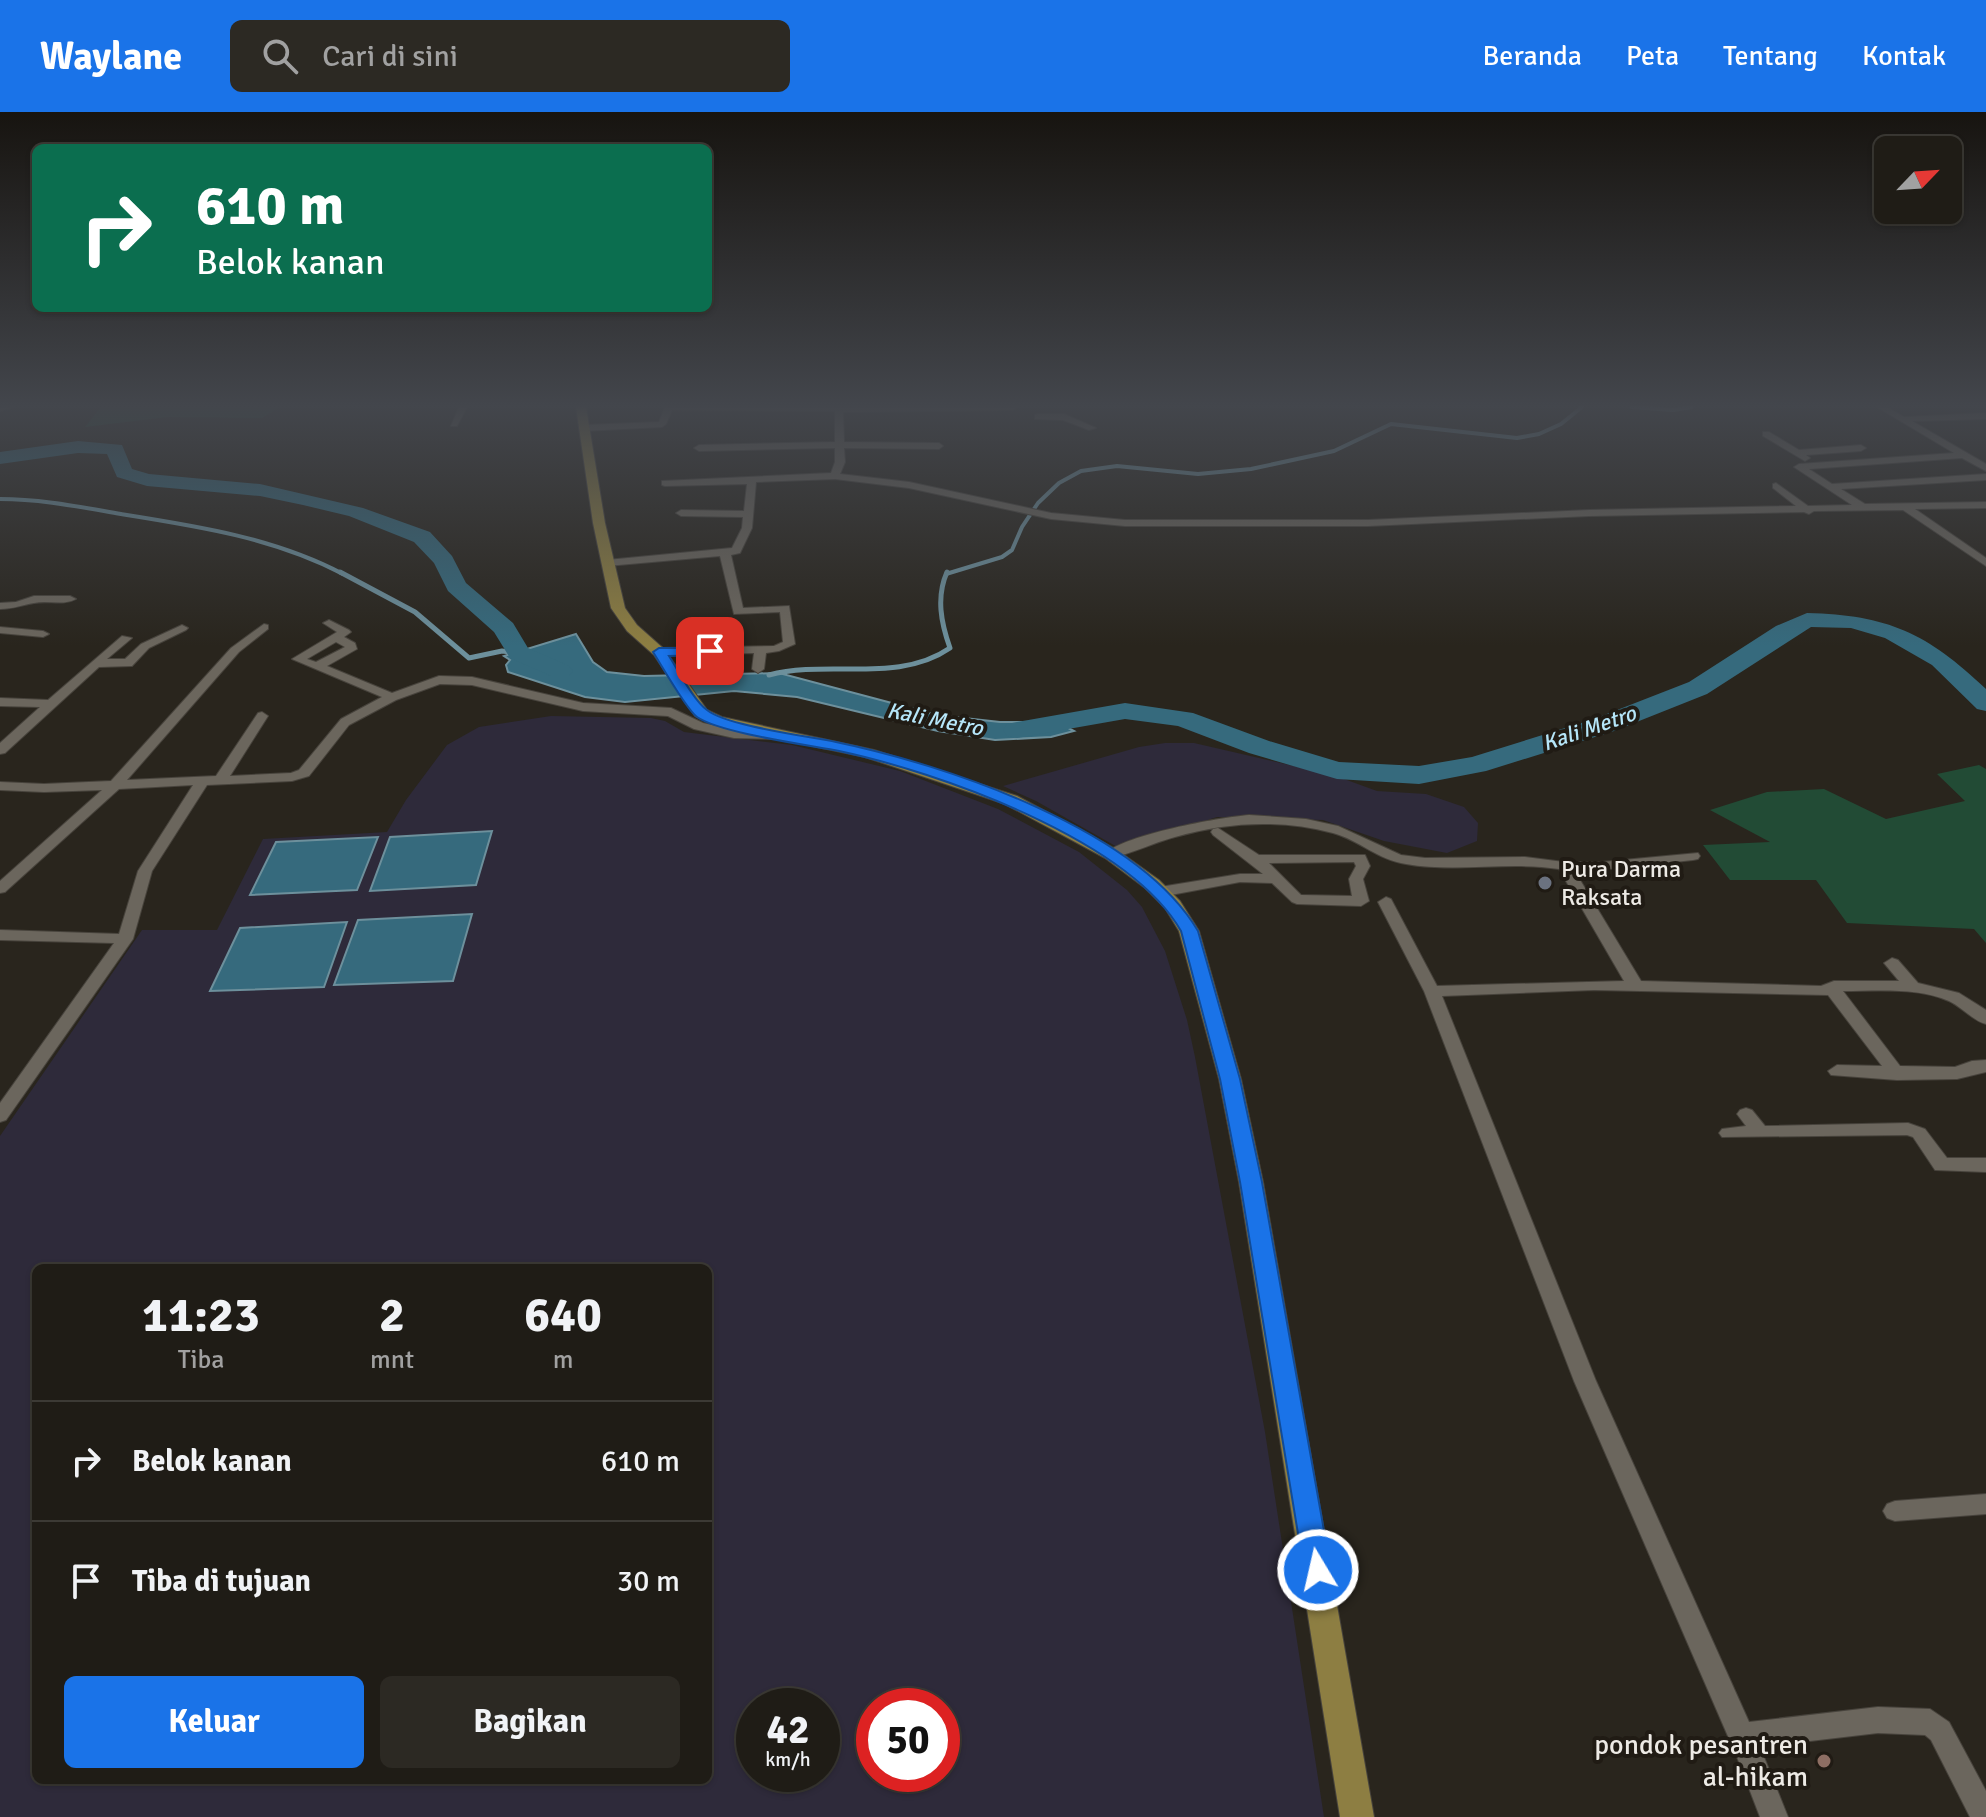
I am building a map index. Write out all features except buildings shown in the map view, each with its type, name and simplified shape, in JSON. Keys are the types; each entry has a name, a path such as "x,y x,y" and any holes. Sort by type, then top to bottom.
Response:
{"main road":[{"path":"593,487 613,594 624,619 659,652 701,713 717,721 868,753 975,787 1033,811 1111,854 1160,892 1189,931 1230,1079 1303,1477 1357,1817"}],"street":[{"path":"607,563 737,550 747,528 751,487"},
{"path":"916,487 1051,516 1125,523 1229,525 1589,513 1809,511 1986,505"},
{"path":"1777,487 1809,511"},
{"path":"1831,487 1838,487"},
{"path":"1831,487 1865,509"},
{"path":"1907,508 1986,563"},
{"path":"681,513 748,514"},
{"path":"659,652 761,649 789,644 786,610 781,607 738,612 725,553"},
{"path":"0,606 17,605 34,599 70,599"},
{"path":"329,623 345,631 299,656 300,661 392,697"},
{"path":"0,889 115,785 235,650 264,627"},
{"path":"96,663 128,663 151,643 182,628"},
{"path":"0,630 43,634"},
{"path":"0,750 48,704 126,638"},
{"path":"316,667 351,649 351,645 336,638"},
{"path":"758,669 761,649"},
{"path":"0,786 115,785 299,775 345,722 392,697 439,680 472,681 583,707 671,712 699,726 734,734 782,735"},
{"path":"0,702 48,704"},
{"path":"221,779 262,716"},
{"path":"0,1116 125,939 145,871 203,781"},
{"path":"1111,854 1172,832 1218,820 1267,819 1293,820 1353,834 1402,860 1471,864 1540,861 1564,866 1602,866 1693,856"},
{"path":"1218,832 1260,863 1297,899 1361,901 1356,879 1362,861 1356,857 1260,863 1240,878"},
{"path":"1564,866 1636,987"},
{"path":"1160,892 1240,878 1277,879"},
{"path":"1386,902 1432,991 1585,1381 1774,1817"},
{"path":"0,935 125,939"},
{"path":"1892,963 1913,987"},
{"path":"1432,991 1594,985 1823,991 1831,987 1913,987 1948,994 1976,1009 1986,1019"},
{"path":"1831,987 1897,1074"},
{"path":"1837,1071 1957,1073 1986,1066"},
{"path":"1746,1114 1760,1132"},
{"path":"1728,1133 1908,1129 1919,1133 1942,1165 1986,1165"},
{"path":"1895,1511 1986,1504"},
{"path":"1741,1736 1878,1720 1930,1722 1940,1731 1985,1817"}],"shaded area":[{"path":"551,716 651,718 665,721 684,732 792,745 900,771 998,809 1079,852 1127,890 1142,907 1165,951 1195,1057 1265,1432 1324,1817 0,1817 0,1136 142,930 217,930 263,839 387,832 406,800 447,745 479,727"},
{"path":"1194,743 1333,775 1377,791 1426,794 1464,807 1478,823 1477,841 1447,853 1384,841 1323,820 1217,817 1119,848 1003,786 1139,747"}],"green space":[{"path":"1979,765 1986,769 1986,943 1974,929 1847,923 1816,880 1730,880 1703,845 1770,842 1710,810 1767,792 1824,789 1886,819 1965,801 1937,774"}],"water":[{"path":"576,634 593,662 607,672 644,676 779,673 937,715 1000,722 1057,722 1074,731 1051,737 995,740 938,731 797,697 734,691 625,702 585,697 508,672 506,665 510,660 504,656"},
{"path":"492,831 476,885 370,891 390,837"},
{"path":"378,837 357,890 250,895 276,842"},
{"path":"472,914 453,981 334,985 358,920"},
{"path":"347,922 324,987 210,991 240,928"}],"waterway":[{"name":"Kali Metro","path":"221,487 260,490 356,512 422,537 444,561 456,586 504,628 519,653 560,671"},
{"path":"946,574 1002,557 1012,550 1038,503 1055,487"},
{"path":"0,499 60,504 207,529 263,542 343,574"},
{"path":"340,572 415,612 469,658 502,651 519,653"},
{"path":"769,675 815,669 908,665 930,659 950,648 941,610 946,574"},
{"name":"Kali Metro","path":"1017,730 1125,711 1183,719 1259,747 1337,770 1419,775 1476,765 1604,725 1698,688 1807,620 1852,621 1894,633 1941,660 1986,703"}],"place":[{"name":"Pura Darma Raksata","path":"1545,883"},
{"name":"pondok pesantren al-hikam","path":"1824,1761"}],"route":[{"path":"710,651 659,652 701,713 717,721 868,753 1011,800 1135,870 1181,916 1189,931 1230,1079 1251,1182 1318,1570"}]}
